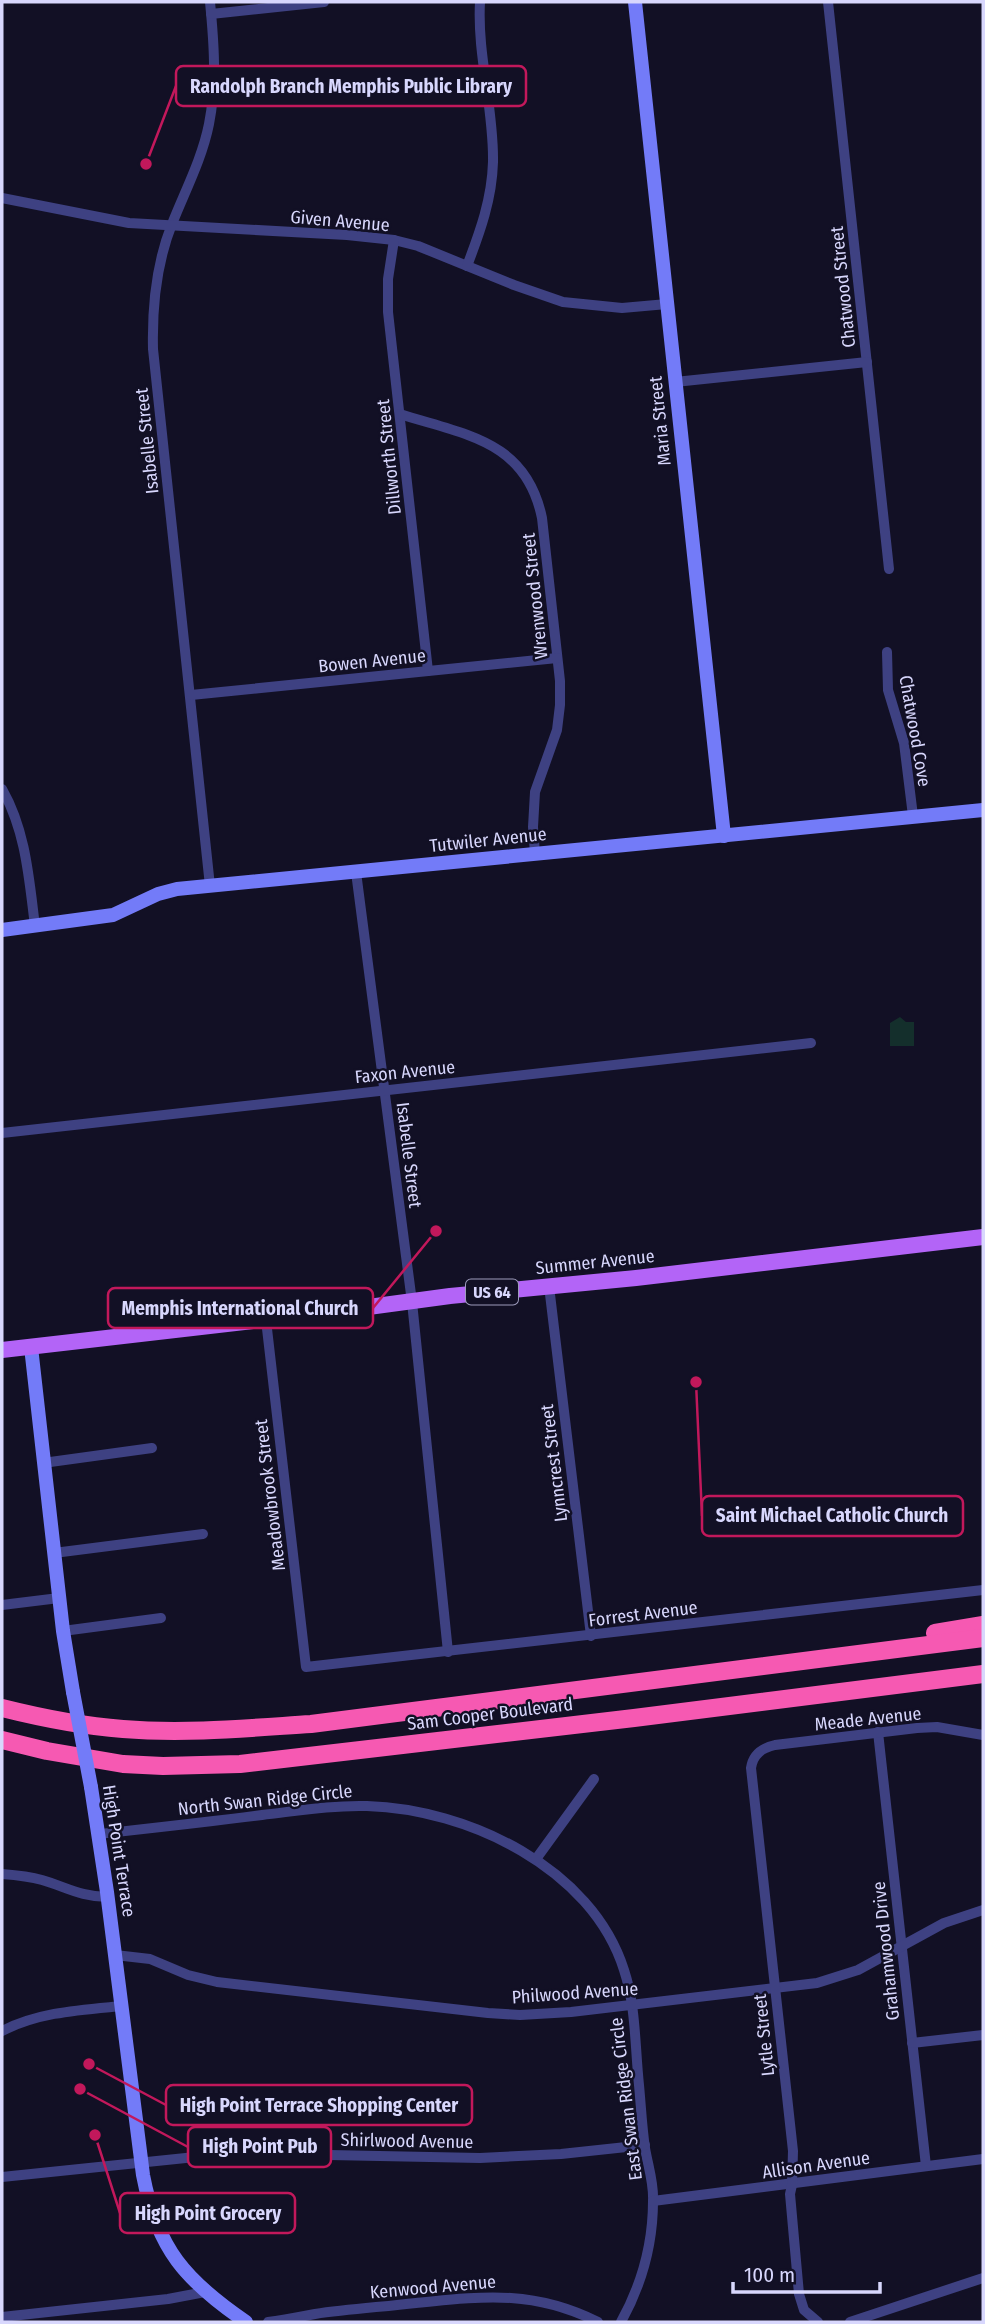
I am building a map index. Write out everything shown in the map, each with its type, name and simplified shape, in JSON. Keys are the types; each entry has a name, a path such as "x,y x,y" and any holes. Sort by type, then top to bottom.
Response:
{"highway":[{"path":"649,1680 983,1625"},
{"name":"Sam Cooper Boulevard","path":"2,1708 55,1721 124,1729 216,1731 311,1724 983,1638"},
{"name":"Sam Cooper Boulevard","path":"2,1740 123,1764 240,1764 983,1674"},
{"path":"917,1683 983,1685"}],"main road":[{"name":"Summer Avenue","path":"2,1350 983,1237"}],"street":[{"name":"Isabelle Street","path":"209,2 214,76 209,125 193,177 171,226 152,310 153,349 210,886"},
{"path":"211,14 324,2"},
{"path":"467,266 484,217 493,161 480,38 480,2"},
{"name":"Maria Street","path":"635,2 724,836"},
{"name":"Chatwood Street","path":"828,2 889,569"},
{"name":"Given Avenue","path":"2,198 130,223 394,240 418,246 563,302 621,308 667,304"},
{"name":"Dillworth Street","path":"394,240 387,295 428,671"},
{"path":"675,382 867,362"},
{"name":"Wrenwood Street","path":"400,414 469,436 512,458 530,481 542,517 560,705 551,751 535,792 535,855"},
{"name":"Chatwood Cove","path":"887,652 889,694 904,743 913,817"},
{"name":"Bowen Avenue","path":"191,695 557,658"},
{"path":"2,789 14,810 26,856 35,926"},
{"name":"Tutwiler Avenue","path":"2,930 113,915 158,894 177,889 983,810"},
{"name":"Isabelle Street","path":"356,872 412,1302 448,1652"},
{"name":"Faxon Avenue","path":"2,1133 811,1043"},
{"name":"Lynncrest Street","path":"549,1286 591,1636"},
{"name":"Meadowbrook Street","path":"266,1320 306,1667"},
{"name":"High Point Terrace","path":"31,1347 63,1632 99,1834 149,2206 161,2235 180,2266 205,2292 246,2322"},
{"path":"43,1463 152,1448"},
{"path":"54,1553 203,1534"},
{"name":"Forrest Avenue","path":"306,1667 983,1590"},
{"path":"2,1605 59,1598"},
{"path":"63,1632 161,1618"},
{"name":"Meade Avenue","path":"757,1753 775,1745 937,1727 983,1734"},
{"name":"Grahamwood Drive","path":"878,1732 926,2166"},
{"name":"Lytle Street","path":"757,1753 751,1768 793,2151 790,2194 799,2294 807,2314 818,2322"},
{"path":"536,1859 594,1779"},
{"name":"North Swan Ridge Circle","path":"99,1834 335,1807 369,1806 408,1810 454,1822 536,1859"},
{"name":"East Swan Ridge Circle","path":"536,1859 568,1884 589,1906 603,1925 625,1972 653,2201 649,2247 643,2272 621,2322"},
{"path":"2,1874 43,1880 88,1897 108,1897"},
{"name":"Philwood Avenue","path":"115,1955 150,1959 188,1975 218,1982 488,2013 546,2014 775,1990 817,1983 871,1964 944,1923 983,1910"},
{"path":"2,2031 17,2022 44,2015 122,2006"},
{"path":"912,2043 983,2035"},
{"name":"Shirlwood Avenue","path":"2,2177 246,2152 480,2158 562,2154 645,2145"},
{"name":"Allison Avenue","path":"653,2201 983,2159"},
{"path":"850,2322 983,2278"},
{"path":"2,2317 169,2299 205,2292"},
{"name":"Kenwood Avenue","path":"268,2322 487,2296 518,2297 573,2309 598,2322"}],"green space":[{"path":"900,1017 906,1022 914,1022 914,1046 890,1046 890,1023"}],"place":[{"name":"Randolph Branch Memphis Public Library","path":"146,164"},
{"name":"Memphis International Church","path":"436,1231"},
{"name":"Saint Michael Catholic Church","path":"696,1382"},
{"name":"High Point Terrace Shopping Center","path":"89,2064"},
{"name":"High Point Pub","path":"80,2089"},
{"name":"High Point Grocery","path":"95,2135"}]}
